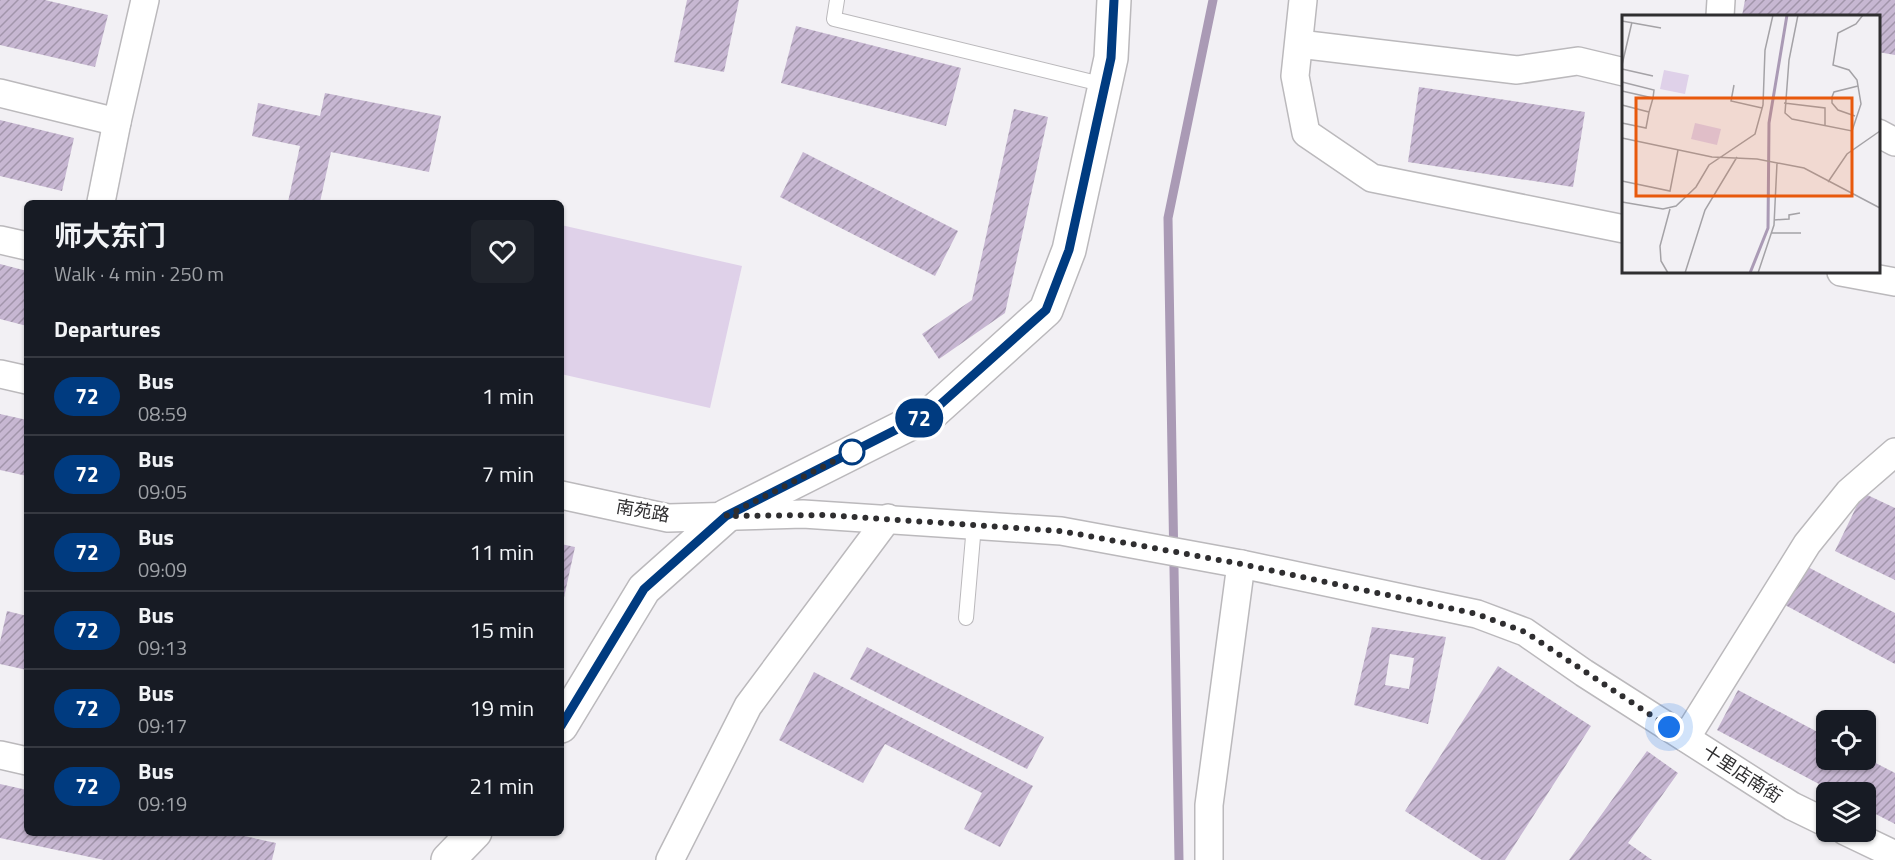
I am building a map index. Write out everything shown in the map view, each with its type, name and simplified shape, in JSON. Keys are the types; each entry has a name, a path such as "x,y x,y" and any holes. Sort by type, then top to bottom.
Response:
{"main road":[{"path":"564,721 644,589 726,516 933,411 1046,310 1069,250 1111,58 1114,0"},
{"path":"448,860 471,836"}],"street":[{"path":"101,200 145,0"},
{"path":"1303,0 1295,76 1306,133 1372,178 1622,228"},
{"path":"1720,15 1721,0"},
{"path":"1299,44 1517,70 1578,62 1622,72"},
{"path":"0,93 117,122"},
{"path":"1880,134 1895,142"},
{"path":"0,240 24,245"},
{"path":"1846,273 1895,282"},
{"path":"0,375 24,379"},
{"path":"1686,738 1807,544 1849,492 1895,452"},
{"name":"南苑路","path":"564,496 668,518 726,516"},
{"name":"十里店南街","path":"726,516 803,514 1061,531 1241,564 1477,614 1525,632 1792,806 1816,818"},
{"path":"670,860 748,706 888,518"},
{"path":"1209,860 1209,805 1241,564"},
{"path":"0,755 24,760"},
{"path":"1868,842 1895,855"}],"lane":[{"path":"837,0 834,19 1105,85"},
{"path":"966,618 974,525"}],"shaded area":[{"path":"564,226 742,266 710,408 564,375"}],"building":[{"path":"0,0 45,0 108,15 95,67 0,45"},
{"path":"687,0 739,0 724,72 674,62"},
{"path":"1745,0 1895,0 1895,55 1880,52 1880,15 1742,15"},
{"path":"796,26 961,68 946,126 781,83"},
{"path":"1419,87 1585,112 1573,187 1408,162"},
{"path":"325,93 441,116 429,172 331,152 320,200 288,200 300,146 252,136 258,103 320,116"},
{"path":"1014,109 1048,117 1005,313 939,359 922,334 972,300"},
{"path":"0,120 74,138 62,191 0,176"},
{"path":"803,152 958,231 935,276 780,197"},
{"path":"0,264 24,270 24,325 0,319"},
{"path":"0,414 24,419 24,475 0,470"},
{"path":"1863,493 1895,508 1895,580 1835,551"},
{"path":"564,545 575,547 564,597"},
{"path":"1806,566 1895,613 1895,664 1785,605"},
{"path":"7,611 24,615 24,669 0,664 0,642"},
{"path":"1372,627 1446,637 1428,724 1354,705","holes":["1390,654 1414,658 1409,689 1385,685"]},
{"path":"867,647 1044,737 1027,769 850,679"},
{"path":"1498,666 1591,726 1505,860 1482,860 1405,811"},
{"path":"814,672 1033,786 1000,847 964,829 982,793 885,744 863,783 779,740"},
{"path":"1738,690 1816,731 1816,770 1876,770 1876,763 1895,773 1895,824 1876,814 1876,782 1816,782 1717,730"},
{"path":"1647,751 1678,773 1628,843 1652,860 1569,860"},
{"path":"0,784 24,789 24,836 244,836 276,843 272,860 104,860 0,838"}],"waterway":[{"path":"1179,860 1168,218 1213,0"}],"bus line":[{"name":"72","path":"564,721 644,589 726,516 933,411 1046,310 1069,250 1111,58 1114,0"}],"route":[{"path":"852,452 726,516 803,514 1061,531 1241,564 1477,614 1525,632 1669,727"}]}
